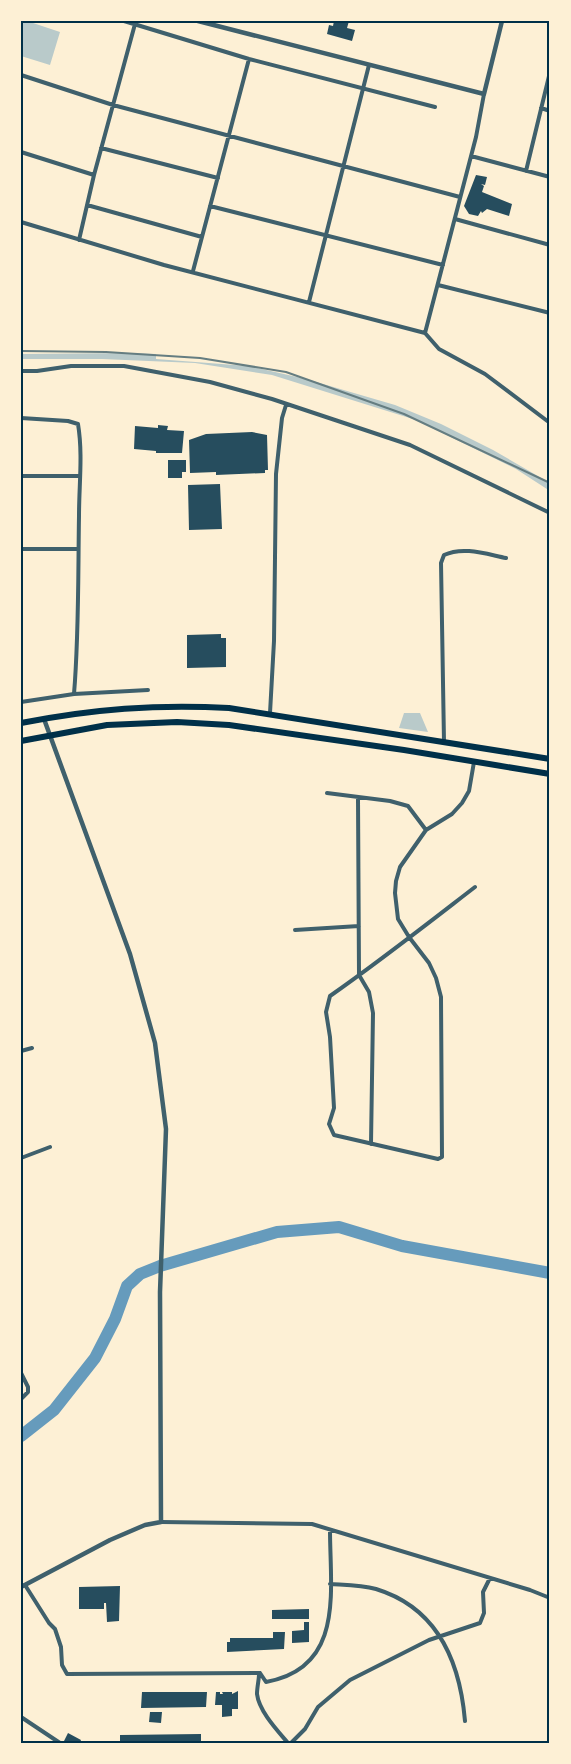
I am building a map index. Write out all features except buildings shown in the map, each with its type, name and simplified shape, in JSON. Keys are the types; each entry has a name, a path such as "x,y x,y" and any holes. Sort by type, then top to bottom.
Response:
{"main road":[{"path":"21,723 142,706 184,705 270,713 331,725 550,759"},
{"path":"267,729 270,713"},
{"path":"21,741 107,725 188,723 267,729 550,774"}],"street":[{"path":"124,21 249,59 435,107"},
{"path":"198,21 484,94"},
{"path":"425,333 456,219 502,21"},
{"path":"79,240 135,24"},
{"path":"194,271 249,59"},
{"path":"309,302 324,235 369,65"},
{"path":"526,171 550,72"},
{"path":"21,75 113,105 460,197"},
{"path":"541,108 550,111"},
{"path":"101,148 218,178"},
{"path":"21,152 94,175"},
{"path":"471,156 550,177"},
{"path":"87,205 202,237"},
{"path":"210,206 443,265"},
{"path":"456,219 550,244"},
{"path":"21,222 79,240 425,333 439,349 485,374 550,423"},
{"path":"438,285 550,313"},
{"path":"21,370 37,371 71,366 124,366 210,382 410,445 550,513"},
{"path":"270,713 274,640 276,474 282,418 286,405"},
{"path":"21,418 68,421 78,424 82,445 79,476 74,694"},
{"path":"21,476 79,476"},
{"path":"21,549 78,549"},
{"path":"444,742 441,563 444,555 453,551 475,552 506,558"},
{"path":"21,702 74,694 148,690"},
{"path":"44,718 130,954 155,1043 166,1129 160,1281 161,1522"},
{"path":"474,761 469,791 462,803 452,814 426,830 400,867 396,881 398,919 409,937 429,963 441,997 443,1154 438,1159 334,1135 329,1124 334,1108 330,1037 326,1012 330,996 359,975 409,937 475,887"},
{"path":"327,793 390,801 408,806 426,830"},
{"path":"358,798 359,975 369,992 372,1007 371,1143"},
{"path":"295,930 359,926"},
{"path":"21,1050 32,1048"},
{"path":"21,1158 50,1147"},
{"path":"21,1373 28,1392 21,1399"},
{"path":"260,1673 67,1674 62,1665 61,1647 56,1629 49,1623 23,1586 110,1540 145,1525 161,1522 303,1523 538,1592 550,1598"},
{"path":"260,1673 266,1682 285,1678 301,1670 322,1643 330,1612 330,1530"},
{"path":"260,1673 257,1692 259,1700 265,1713 289,1743 305,1729 314,1712 343,1686 370,1669 440,1636 480,1623 484,1613 483,1592 490,1578"},
{"path":"330,1584 376,1589 417,1611 440,1636 449,1650 456,1671 465,1721"},
{"path":"21,1717 60,1743"}],"shaded area":[{"path":"21,21 60,32 50,65 21,56"},
{"path":"21,354 156,354 156,359 248,366 306,379 395,405 441,424 493,450 550,483 550,491 516,469 416,420 272,375 195,363 102,359 21,359"},
{"path":"404,713 420,713 428,732 399,728"}],"waterway":[{"path":"21,1436 54,1410 95,1358 115,1319 127,1286 140,1274 160,1266 277,1232 339,1227 402,1246 550,1273"}],"railway":[{"path":"21,351 106,352 200,358 286,372 404,414 550,483"}]}
